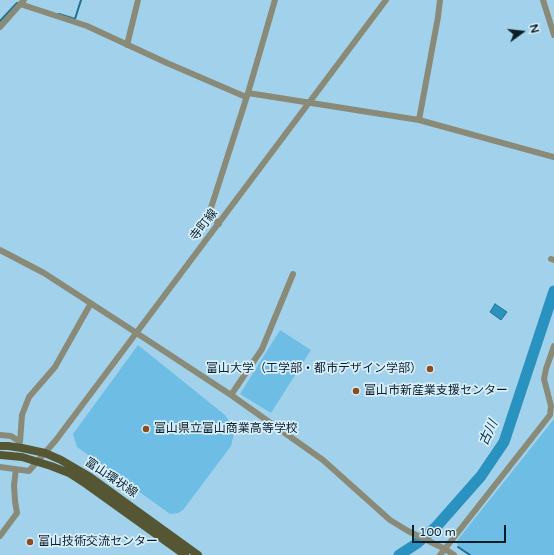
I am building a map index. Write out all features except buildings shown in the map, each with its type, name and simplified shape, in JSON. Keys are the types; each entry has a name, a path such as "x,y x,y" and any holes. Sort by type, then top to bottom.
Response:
{"main road":[{"name":"富山環状線","path":"0,446 22,448 45,453 61,460 90,477 198,555"},
{"name":"富山環状線","path":"0,455 22,457 69,473 185,555"}],"street":[{"path":"127,44 138,0"},
{"path":"219,224 209,214 247,95 275,0"},
{"name":"寺町線","path":"38,462 137,333 386,0"},
{"path":"419,120 440,0"},
{"path":"543,0 554,35"},
{"path":"0,27 22,1 87,26 247,95 310,102 419,120 554,157"},
{"path":"0,250 44,273 231,395 323,460 390,520 454,555"},
{"path":"231,395 262,349 293,274"},
{"path":"0,435 11,436 20,442 22,415 29,397 55,367 91,303"},
{"path":"440,555 550,414 551,406 544,379 554,346"},
{"path":"0,467 29,471 38,462"},
{"path":"0,536 17,513 14,485 16,469"}],"shaded area":[{"path":"495,304 507,312 501,320 490,312"},
{"path":"280,330 311,350 271,413 240,394"},
{"path":"138,345 225,415 231,424 234,434 231,446 183,510 178,513 170,514 77,447 73,434"},
{"path":"554,419 554,555 468,555 460,549 456,542"}],"waterway":[{"path":"59,14 75,19 81,0"},
{"path":"0,21 18,3"},
{"name":"古川","path":"399,555 416,544 436,527 481,476 504,442 554,291"},
{"name":"古川","path":"436,527 441,531"},
{"path":"458,547 470,555"}],"place":[{"name":"富山大学（工学部・都市デザイン学部）","path":"430,369"},
{"name":"富山市新産業支援センター","path":"356,391"},
{"name":"富山県立富山商業高等学校","path":"146,429"},
{"name":"富山技術交流センター","path":"30,542"}]}
